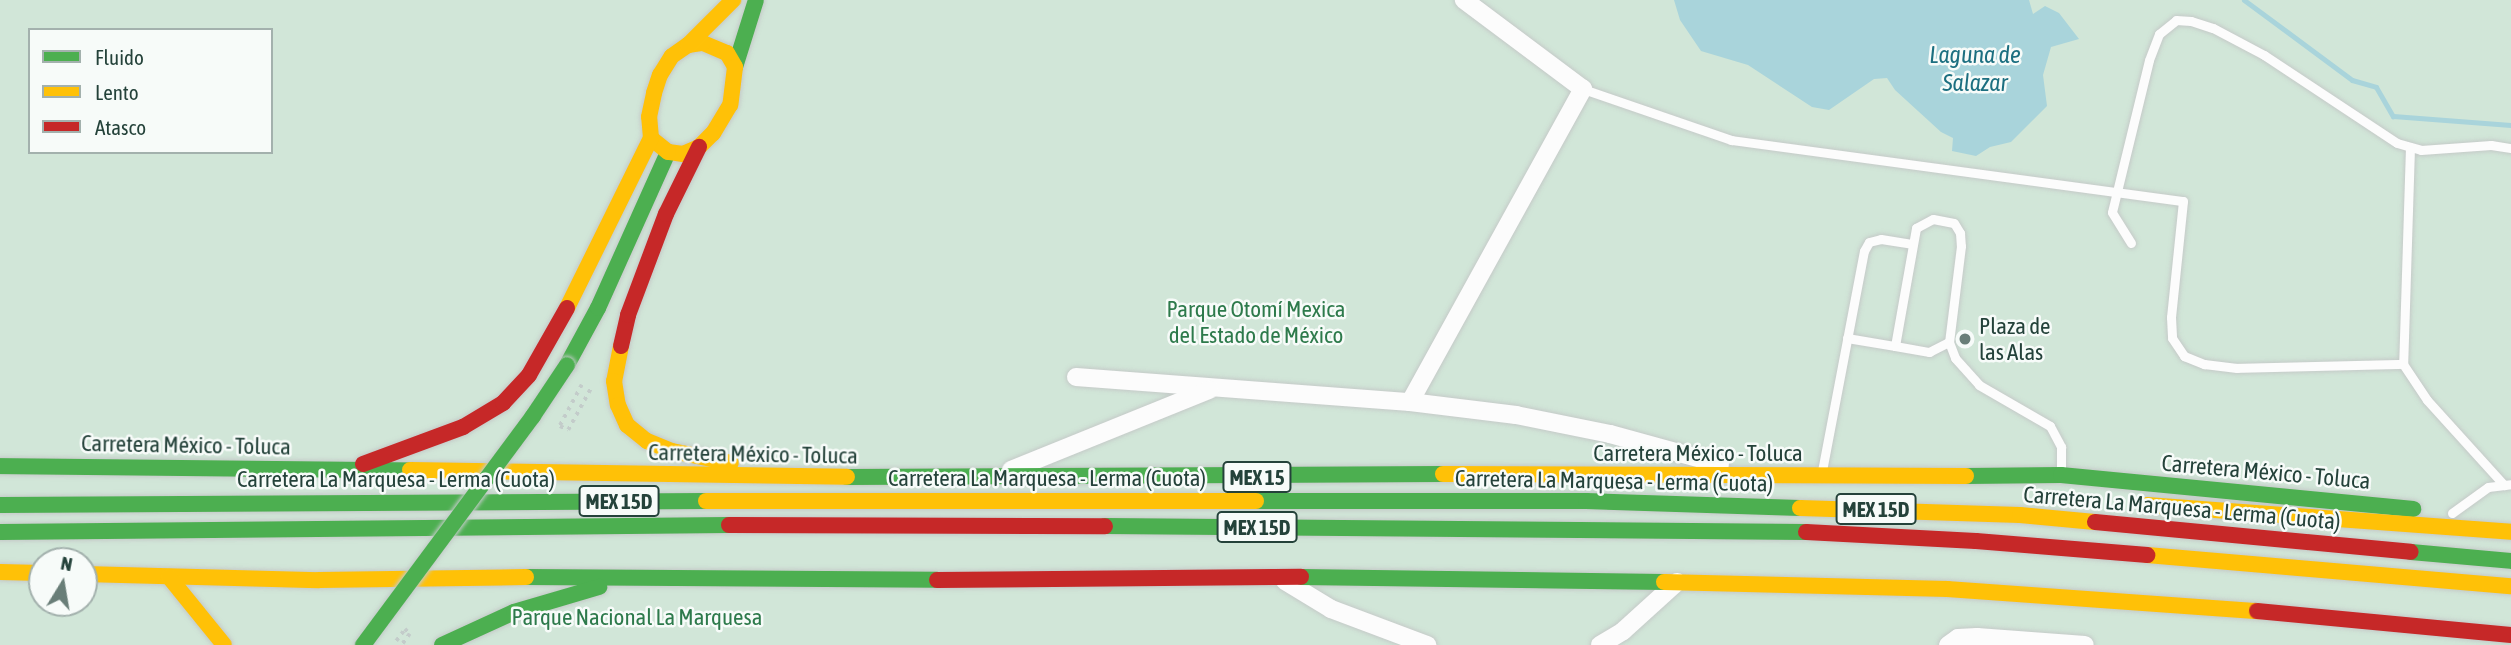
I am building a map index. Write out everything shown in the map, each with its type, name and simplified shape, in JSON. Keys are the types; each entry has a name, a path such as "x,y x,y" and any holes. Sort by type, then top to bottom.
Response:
{"main road":[{"path":"343,471 441,436 503,403 529,374 575,295 651,138 649,117 660,75 672,56 688,45 733,0"},
{"path":"651,138 668,152 683,154 699,147 713,134 730,105 735,67 756,0"},
{"path":"688,45 715,46 727,53 735,67"},
{"path":"699,147 666,214 628,315 614,381 618,405 627,425 647,441 672,451 803,477"},
{"path":"363,645 533,416 567,365 598,308 668,152"},
{"name":"Carretera México - Toluca","path":"0,466 149,465 343,471 990,478 1754,473 1821,477 2061,475 2511,518"},
{"path":"1586,501 1691,490 1859,493"},
{"name":"Carretera La Marquesa - Lerma (Cuota)","path":"0,505 412,501 1586,501 2020,515 2511,561"},
{"path":"2133,504 2511,532"},
{"name":"Carretera La Marquesa - Lerma (Cuota)","path":"0,532 841,524 1760,530 1976,541 2511,586"},
{"path":"0,572 28,573"},
{"path":"98,575 319,580 634,576 955,580 1279,578 1677,582 1948,589 2242,610 2511,635"},
{"path":"442,645 514,612 634,576"},
{"path":"169,578 224,645"}],"street":[{"path":"1410,402 1584,89 1464,0"},
{"path":"1076,377 1410,402 1516,415 1609,434 1754,473"},
{"path":"990,478 1215,387"},
{"path":"1279,578 1331,609 1427,645"},
{"path":"1600,645 1623,631 1677,582"},
{"path":"482,626 487,645"},
{"path":"1948,645 1958,638 1977,637 2085,645"}],"lane":[{"path":"2131,243 2112,212 2149,61 2159,34 2176,20 2191,21 2213,28 2244,44 2397,143 2421,150 2491,145 2511,148"},
{"path":"1584,89 1731,140 2183,201 2171,317 2172,338 2184,356 2204,364 2237,368 2403,364"},
{"path":"2410,147 2403,364 2427,400 2507,485"},
{"path":"1895,346 1916,228 1933,219 1954,223 1960,233 1961,246 1949,342 1964,371 1979,385 2050,426 2056,433 2062,447 2061,475"},
{"path":"1821,477 1864,251 1869,242 1881,239 1912,244"},
{"path":"1847,338 1929,352 1949,342"},
{"path":"2452,513 2488,487 2507,485"}],"path":[{"path":"567,365 586,378 560,426 568,430 594,382"},
{"path":"392,645 405,629 410,634 402,645"}],"green space":[{"name":"Parque Otomí Mexica del Estado de México","path":"0,0 2511,0 2511,645 0,645"}],"water":[{"name":"Laguna de Salazar","path":"1674,0 2029,0 2033,14 2045,6 2059,13 2079,39 2051,47 2043,75 2047,106 2011,142 1990,147 1976,156 1952,151 1953,138 1941,132 1895,90 1887,78 1874,79 1829,110 1812,107 1748,65 1701,51 1680,20"}],"waterway":[{"path":"2244,0 2352,80 2376,87 2393,116 2511,125"}],"traffic: fast":[{"path":"735,67 756,0"},
{"path":"567,365 598,308 668,152"},
{"path":"363,645 533,416 567,365"},
{"path":"0,466 410,470"},
{"path":"847,477 1443,474"},
{"path":"1966,476 2061,475 2413,509"},
{"path":"0,505 706,501"},
{"path":"1256,501 1586,501 1800,508"},
{"path":"0,532 729,525"},
{"path":"1105,526 1806,532"},
{"path":"2411,552 2511,561"},
{"path":"526,577 937,580"},
{"path":"1301,577 1664,582"},
{"path":"442,645 514,612 599,587"}],"traffic: slow":[{"path":"688,45 733,0"},
{"path":"703,43 727,53 735,67 730,105 713,133 699,147 683,154 668,152 651,138 649,117 654,93 660,75 672,56 688,45 703,43"},
{"path":"567,308 651,138"},
{"path":"621,346 614,381 618,405 627,425 647,441 672,451 731,463"},
{"path":"410,470 847,477"},
{"path":"1443,474 1966,476"},
{"path":"706,501 1256,501"},
{"path":"2147,505 2511,532"},
{"path":"1800,508 2020,515 2095,522"},
{"path":"2147,555 2511,586"},
{"path":"0,572 28,573"},
{"path":"98,574 319,580 526,577"},
{"path":"169,577 224,645"},
{"path":"1664,582 1948,589 2257,611"}],"traffic: jam":[{"path":"621,346 628,315 666,214 699,147"},
{"path":"363,464 463,427 503,403 529,375 567,308"},
{"path":"2095,522 2411,552"},
{"path":"729,525 1105,526"},
{"path":"1806,532 1976,541 2147,555"},
{"path":"937,580 1301,577"},
{"path":"2257,611 2511,635"}],"place":[{"name":"Plaza de las Alas","path":"1965,339"}],"park label":[{"name":"Parque Nacional La Marquesa","path":"637,617"}]}
